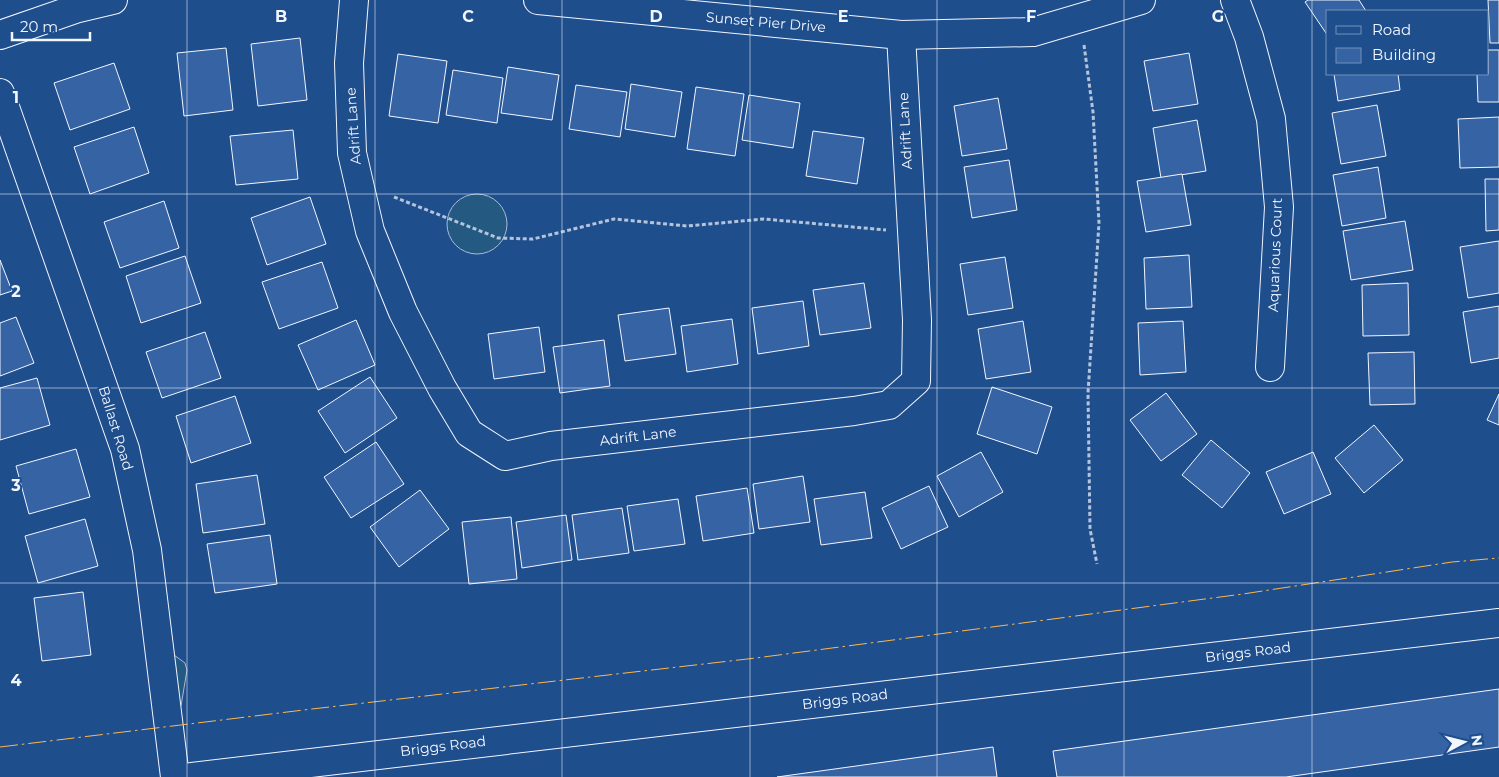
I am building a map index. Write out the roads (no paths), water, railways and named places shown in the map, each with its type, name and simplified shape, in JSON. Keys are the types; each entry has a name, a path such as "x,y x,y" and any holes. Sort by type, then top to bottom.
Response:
{"street":[{"path":"0,35 75,9 113,0"},
{"name":"Adrift Lane","path":"354,0 349,63 352,153 370,231 402,312 442,388 469,432 505,456 551,446 854,411 889,405 916,381 916,320 901,35"},
{"name":"Sunset Pier Drive","path":"538,0 901,35 1033,32 1141,0"},
{"name":"Aquarious Court","path":"1235,0 1249,37 1271,119 1279,207 1270,367"},
{"name":"Ballast Road","path":"0,93 125,449 147,550 176,777"},
{"name":"Briggs Road","path":"192,777 1499,622"}]}
